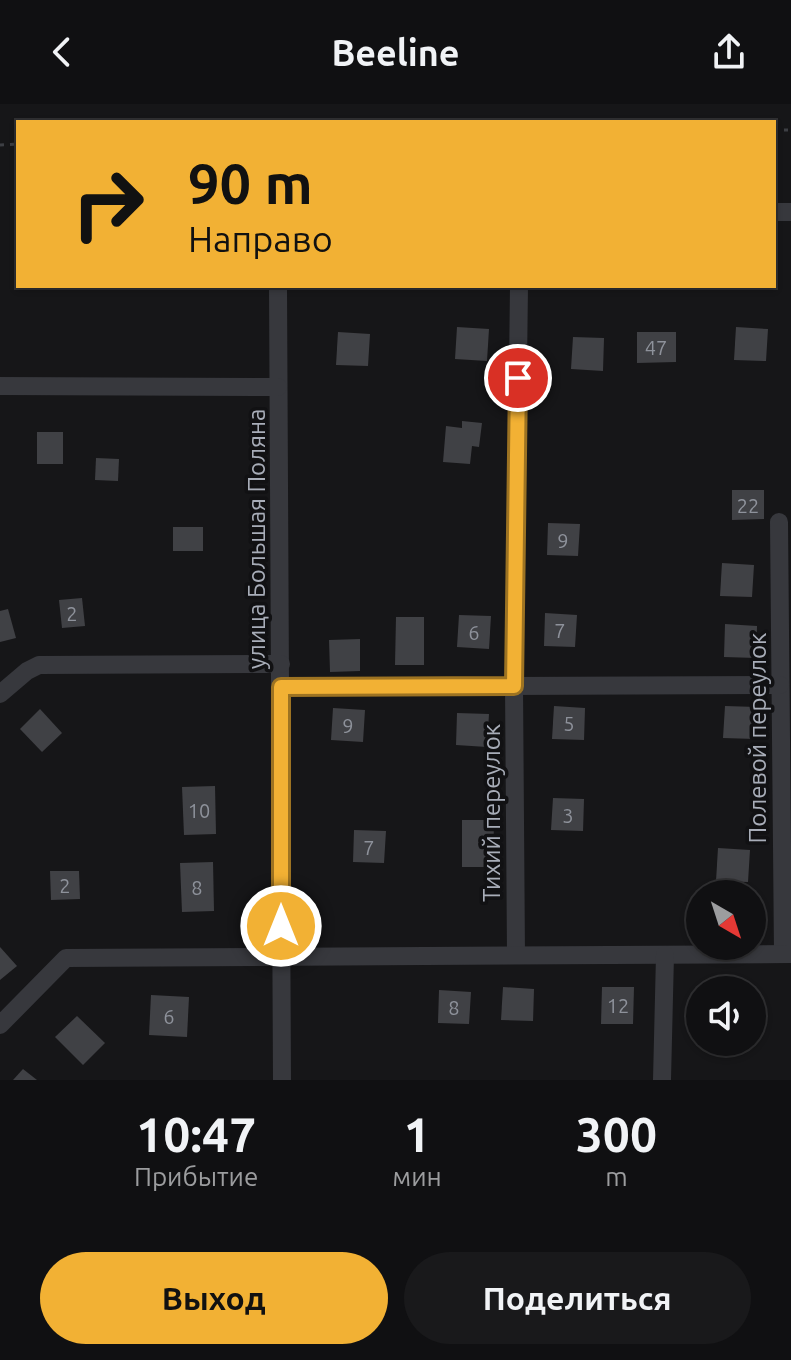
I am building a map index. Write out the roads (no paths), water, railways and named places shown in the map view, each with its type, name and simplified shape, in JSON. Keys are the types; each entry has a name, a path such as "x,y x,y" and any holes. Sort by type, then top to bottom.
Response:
{"street":[{"name":"улица Большая Поляна","path":"278,288 282,1080"},
{"name":"Тихий переулок","path":"516,955 514,686 519,288"},
{"path":"0,386 278,387"},
{"name":"Полевой переулок","path":"779,522 787,954"},
{"path":"0,694 10,683 39,665 281,664"},
{"path":"281,687 780,685"},
{"path":"0,1025 66,958 787,954"},
{"path":"662,1080 665,955"}]}
